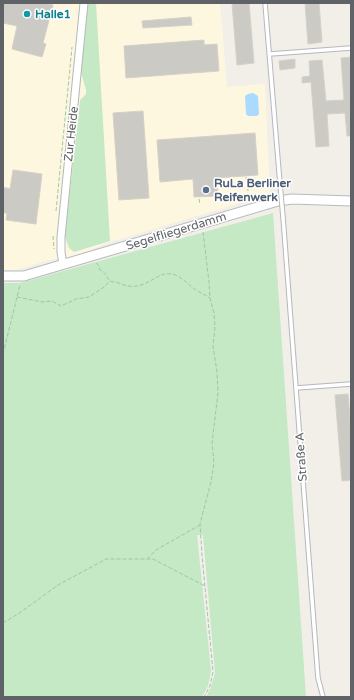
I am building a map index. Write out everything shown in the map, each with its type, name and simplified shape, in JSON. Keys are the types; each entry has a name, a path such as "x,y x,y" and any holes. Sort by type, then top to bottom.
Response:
{"street":[{"name":"Zur Heide","path":"64,264 61,252 61,237 84,3"},
{"name":"Segelfliegerdamm","path":"3,276 24,276 285,200 315,199 351,201"}],"lane":[{"name":"Straße A","path":"265,3 318,678 322,697"},
{"path":"270,54 351,48"},
{"path":"296,388 351,384"}],"path":[{"path":"56,214 72,46"},
{"path":"246,177 248,190"},
{"path":"199,199 200,204"},
{"path":"202,223 210,298 214,312 215,327 213,346 217,372 218,393 212,443 214,463 211,482 200,524 213,672 210,686 204,697"},
{"path":"54,236 54,251"},
{"path":"90,256 99,266 100,270 107,275 110,281 131,287 144,285 165,274 171,274 179,277 196,290 210,298"},
{"path":"17,297 42,302 52,301 61,306 76,299 89,297 104,288 110,281"},
{"path":"3,354 20,284"},
{"path":"148,559 156,550 200,524"},
{"path":"3,623 58,585 106,559 153,559 205,586"}],"shaded area":[{"path":"3,3 220,3 227,87 265,84 270,194 110,242 75,256 49,260 16,270 3,270"}],"green space":[{"path":"88,3 96,3 110,241 74,252 69,248 65,237 80,100 86,94 81,72"},
{"path":"273,213 306,697 206,697 215,673 203,535 197,535 211,671 208,686 202,697 3,697 3,283 20,283"}],"water":[{"path":"253,93 258,96 259,114 257,116 248,116 246,114 245,96"}],"building":[{"name":"Halle1","path":"3,3 45,3 53,5 43,43 46,44 42,57 12,49 17,26 3,23"},
{"path":"232,3 249,3 254,63 237,65"},
{"path":"305,3 319,3 322,42 308,44"},
{"path":"191,17 192,25 143,28 142,21"},
{"path":"204,40 204,45 217,44 219,71 126,78 124,46"},
{"path":"351,57 351,136 347,136 345,113 327,114 329,146 316,147 311,82 302,83 302,77 310,76 309,61 322,60 326,101 344,100 341,58"},
{"path":"295,59 295,68 280,70 279,61"},
{"path":"143,111 149,198 119,200 113,113"},
{"path":"255,133 258,175 217,178 218,196 194,197 193,179 160,182 157,140"},
{"path":"13,170 42,174 36,224 6,220 7,213 3,213 3,187 10,189"},
{"path":"348,394 351,430 351,480 342,481 335,395"}],"place":[{"name":"Halle1","path":"27,14"},
{"name":"RuLa Berliner Reifenwerk","path":"206,190"}]}
